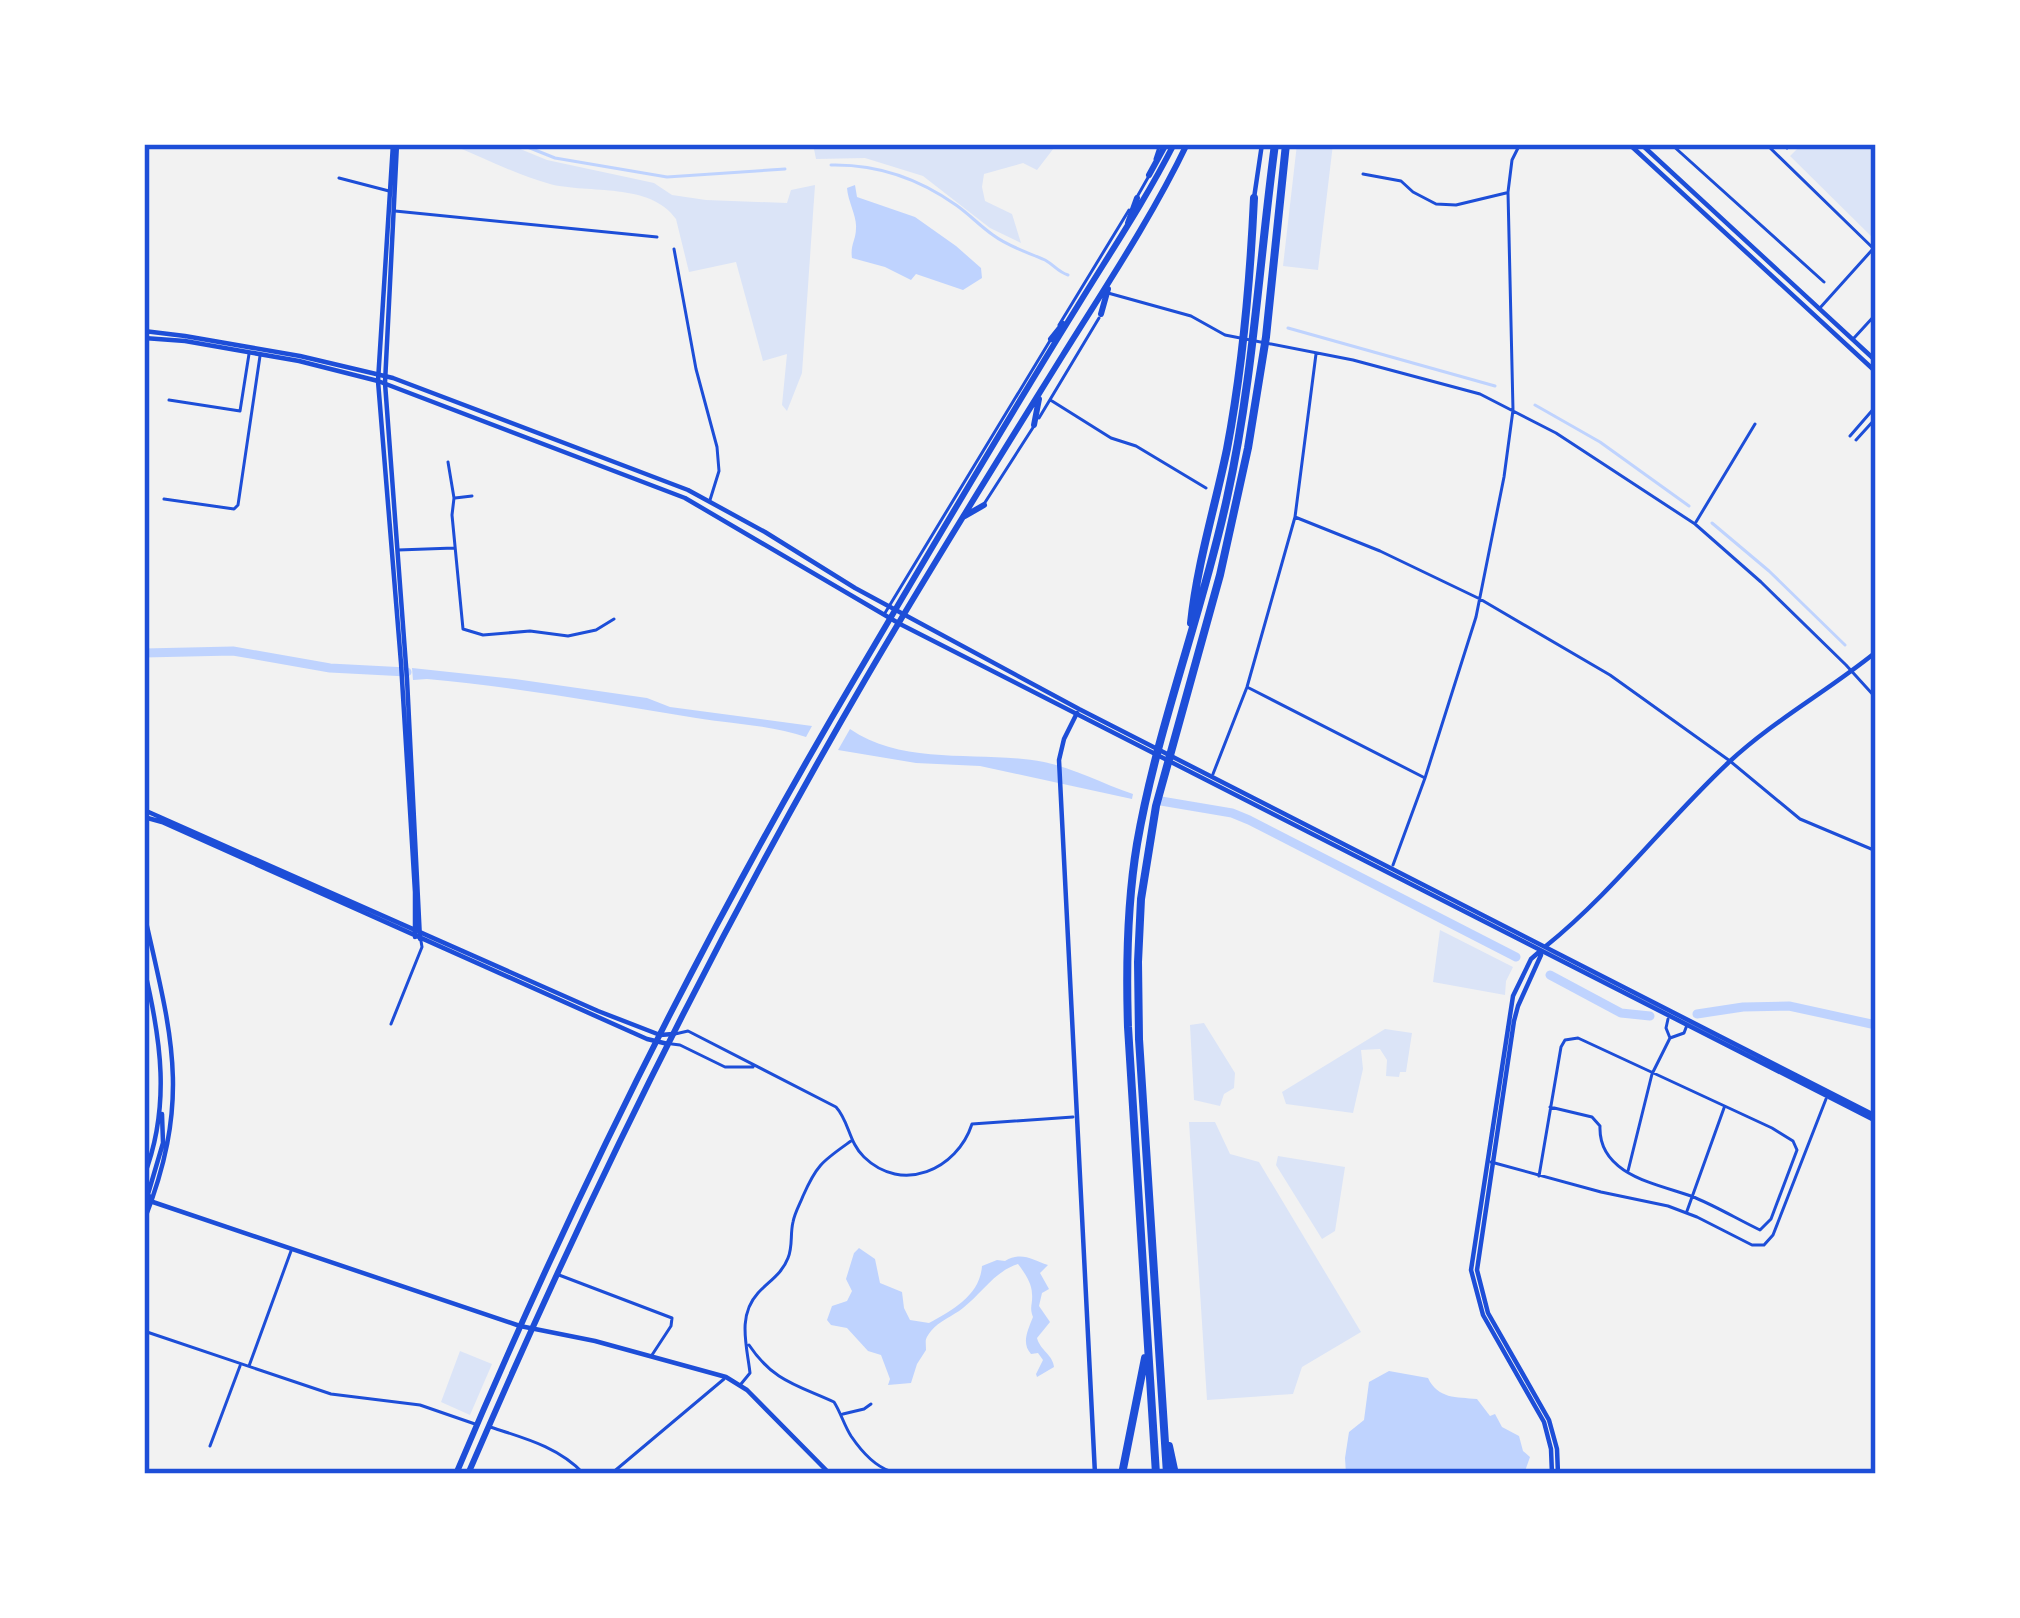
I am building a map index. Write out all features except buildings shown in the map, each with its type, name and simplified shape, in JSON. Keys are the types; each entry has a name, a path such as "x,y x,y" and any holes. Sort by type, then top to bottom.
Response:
{"highway":[{"path":"1171,1474 1150,1324 1128,1027 1128,934 1142,818 1221,524 1243,420 1275,144"},
{"path":"1156,1474 1138,1014 1142,885 1156,806 1243,475 1266,337 1286,144"},
{"path":"1186,653 1232,418 1248,309 1254,198"},
{"path":"1122,1474 1150,1324"}],"main road":[{"path":"395,144 381,378 405,679 418,935"},
{"path":"395,144 381,378 404,664"},
{"path":"1149,176 1167,144"},
{"path":"456,1474 520,1326 658,1039 778,813 1125,232 1167,144"},
{"path":"468,1474 633,1112 894,614 962,518 1104,292 1187,144"},
{"path":"1254,198 1262,144"},
{"path":"1629,144 1876,372"},
{"path":"1641,144 1876,361"},
{"path":"1125,232 1137,198"},
{"path":"1102,314 1104,292"},
{"path":"1051,339 1077,308"},
{"path":"144,335 260,352"},
{"path":"144,335 260,352 381,378 632,468 710,502 894,614 1391,870"},
{"path":"381,378 686,498 1077,713 1876,1119"},
{"path":"1034,425 1040,392"},
{"path":"962,518 983,506"},
{"path":"1555,1474 1557,1449 1549,1420 1488,1313 1478,1282 1489,1161 1514,1021 1544,948 1614,884 1730,761 1876,652"},
{"path":"1077,713 1059,760 1095,1474"},
{"path":"144,814 668,1044"},
{"path":"144,914 172,1042 173,1109 168,1148 144,1221"},
{"path":"144,968 160,1044 164,1136 148,1200"},
{"path":"658,1039 674,1034"},
{"path":"161,1108 164,1114 173,1109"},
{"path":"144,1176 161,1108"},
{"path":"148,1200 520,1326 596,1341 727,1377 830,1474"}],"street":[{"path":"1391,870 1480,599 1504,477 1513,410 1508,192 1512,160 1520,144"},
{"path":"1671,144 1824,282"},
{"path":"1766,144 1875,250 1819,309"},
{"path":"1363,174 1401,181 1436,204 1456,205 1508,192"},
{"path":"894,614 1149,176"},
{"path":"339,178 389,190"},
{"path":"393,211 657,237"},
{"path":"674,248 696,370 717,447 718,472 710,502"},
{"path":"1089,288 1191,316 1225,335 1471,391 1513,410 1583,449 1695,524 1761,582 1876,698"},
{"path":"983,506 1102,314"},
{"path":"1852,340 1876,314"},
{"path":"169,400 240,411 249,352"},
{"path":"164,499 234,509 238,505 260,352"},
{"path":"1212,776 1247,687 1295,518 1317,353"},
{"path":"1051,400 1206,488"},
{"path":"1850,436 1876,406"},
{"path":"1856,440 1876,418"},
{"path":"1695,524 1755,424"},
{"path":"448,462 463,629 483,635 530,631 568,636 614,620"},
{"path":"454,498 472,496"},
{"path":"1295,518 1380,551 1480,599 1610,675 1730,761 1800,819 1876,851"},
{"path":"398,550 455,548"},
{"path":"1247,687 1425,778"},
{"path":"392,1024 422,947 418,935"},
{"path":"1670,1014 1666,1028 1670,1038"},
{"path":"1628,1173 1652,1074 1670,1038 1684,1033 1688,1023"},
{"path":"674,1034 688,1030 836,1107 859,1152 890,1173 930,1172 956,1154 972,1124 1076,1117"},
{"path":"1539,1176 1550,1107 1561,1047 1565,1040 1578,1038 1772,1128 1793,1141 1797,1150 1771,1219 1760,1230 1693,1197 1644,1183 1604,1146 1600,1126 1592,1117 1550,1107"},
{"path":"668,1044 724,1066 755,1067"},
{"path":"1489,1161 1686,1212 1752,1245 1764,1245 1828,1094"},
{"path":"1686,1212 1724,1108"},
{"path":"740,1385 750,1373 744,1338 752,1301 779,1274 790,1255 792,1226 811,1175 852,1140"},
{"path":"249,1367 292,1250"},
{"path":"558,1274 672,1318 652,1356"},
{"path":"144,1331 332,1394 437,1409 476,1425"},
{"path":"744,1338 772,1373 834,1402 851,1436 877,1467 886,1472 959,1471"},
{"path":"210,1446 241,1365"},
{"path":"611,1474 727,1377"},
{"path":"841,1415 871,1404"},
{"path":"489,1426 557,1452 584,1474"}],"shaded area":[{"path":"455,144 508,144 547,160 654,183 672,195 706,200 787,203 791,190 815,185 802,373 787,411 782,405 787,354 763,361 736,262 689,272 676,219 651,199 550,184"},
{"path":"813,144 1057,144 1037,170 1023,163 984,174 985,201 1012,214 1021,243 990,228 923,176 865,158 816,159"},
{"path":"1297,144 1333,144 1318,270 1283,266"},
{"path":"1802,144 1876,144 1876,241 1790,156"},
{"path":"1440,930 1513,967 1505,995 1433,982"},
{"path":"1204,1023 1235,1073 1234,1088 1224,1094 1220,1106 1194,1100 1190,1025"},
{"path":"1385,1029 1412,1033 1406,1072 1386,1076 1387,1060 1380,1049 1361,1050 1363,1069 1353,1113 1286,1104 1282,1092"},
{"path":"1189,1122 1215,1122 1230,1154 1259,1162 1361,1332 1302,1367 1293,1394 1207,1400"},
{"path":"1278,1156 1345,1167 1335,1231 1322,1239 1276,1165"},
{"path":"460,1351 492,1364 470,1415 441,1402"}],"water":[{"path":"855,185 857,197 915,217 956,246 981,268 982,278 963,290 916,274 911,280 852,258 856,223 847,188"},
{"path":"412,668 647,698 670,707 812,726 806,737 528,691 413,680"},
{"path":"850,729 872,741 919,753 1055,765 1133,794 1132,799 980,766 916,763 838,750"},
{"path":"859,1248 875,1259 880,1283 902,1292 910,1320 929,1323 971,1293 982,1266 1022,1257 1048,1265 1040,1273 1049,1289 1042,1293 1039,1306 1050,1322 1037,1338 1054,1367 1037,1377 1043,1360 1038,1353 1031,1354 1026,1341 1033,1317 1032,1290 1018,1264 931,1331 911,1383 888,1385 881,1355 868,1351 847,1328 827,1320 832,1306 847,1301 852,1291 846,1279"},
{"path":"1389,1371 1428,1378 1448,1396 1477,1399 1502,1427 1519,1436 1530,1457 1524,1474 1346,1474 1349,1432 1364,1420 1369,1382"}],"waterway":[{"path":"520,144 555,158 667,177 785,169"},
{"path":"831,165 865,167 912,180 956,205 999,239 1068,275"},
{"path":"1288,328 1495,386"},
{"path":"1535,405 1600,442 1689,506"},
{"path":"1712,523 1845,645"},
{"path":"144,653 233,651 330,668 407,672"},
{"path":"1161,801 1249,820 1516,957"},
{"path":"1550,975 1621,1013 1650,1016"},
{"path":"1697,1014 1789,1006 1876,1025"}]}
